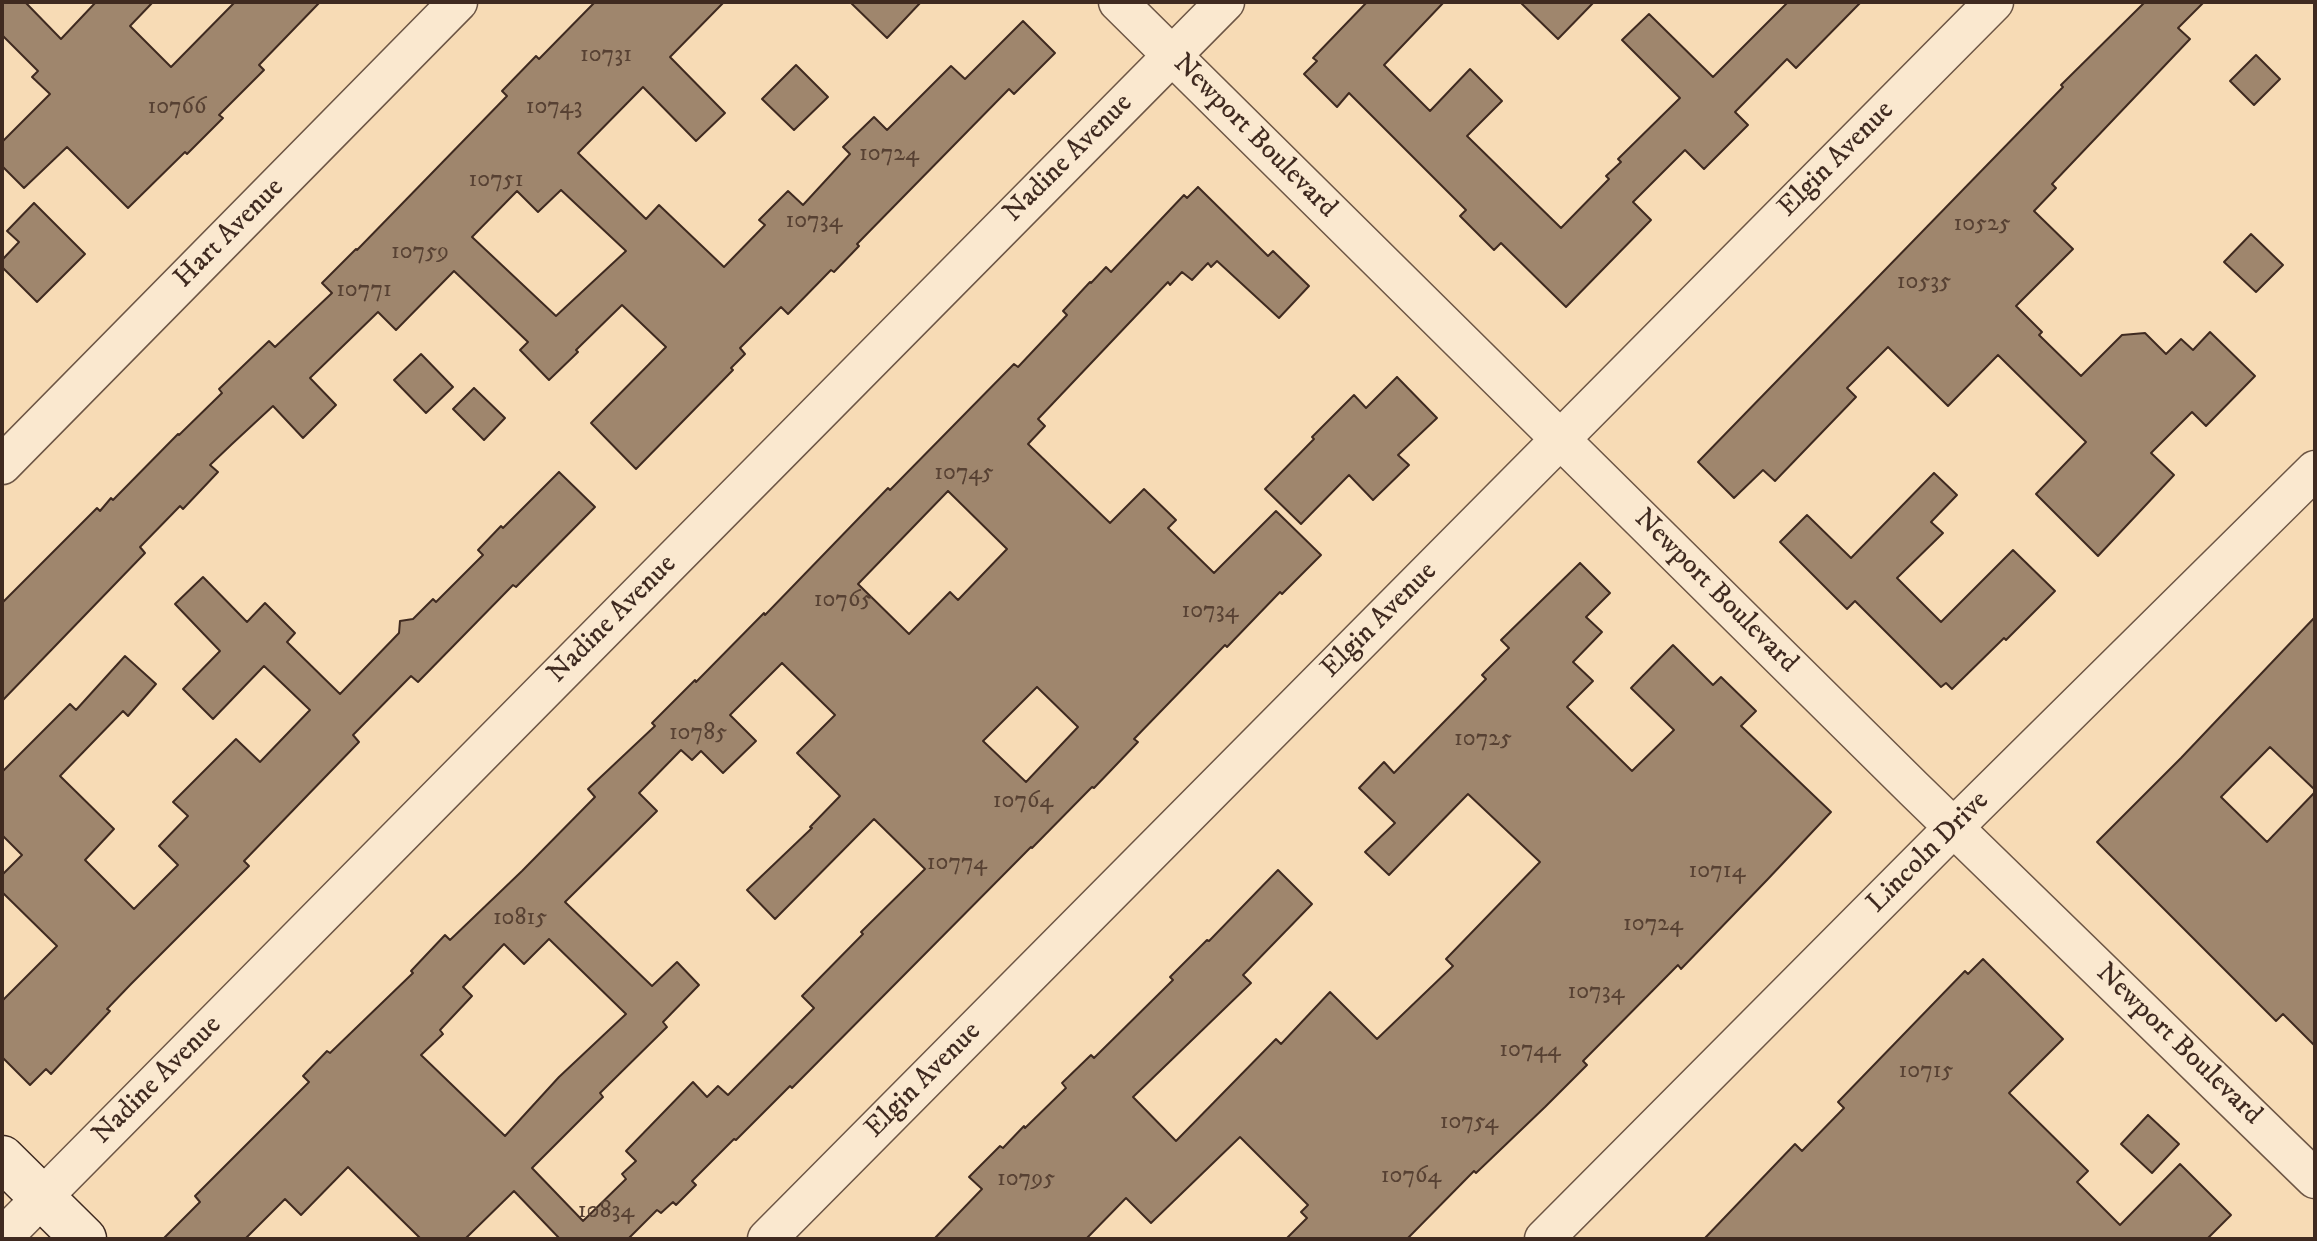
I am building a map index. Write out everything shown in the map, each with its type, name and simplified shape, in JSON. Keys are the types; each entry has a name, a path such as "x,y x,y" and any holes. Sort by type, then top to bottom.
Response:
{"street":[{"name":"Hart Avenue","path":"2,465 458,2"},
{"name":"Newport Boulevard","path":"1118,2 1914,789 2315,1179"},
{"name":"Nadine Avenue","path":"2,1238 1225,2"},
{"name":"Elgin Avenue","path":"767,1239 1994,2"},
{"name":"Lincoln Drive","path":"1544,1239 2315,470"},
{"path":"2,1158 84,1239"}],"building":[{"path":"2,2 25,2 61,39 96,2 153,2 130,26 171,67 235,2 320,2 259,65 264,70 219,115 223,118 128,208 67,147 24,188 2,166 2,142 50,94 32,77 38,71 2,35"},
{"path":"595,2 724,2 670,57 725,113 696,141 643,87 578,153 646,219 659,205 724,267 765,225 759,220 788,191 803,205 850,154 843,147 874,117 887,130 951,66 965,79 1023,21 1055,53 1014,94 1009,89 857,244 859,246 834,272 831,270 788,314 781,307 740,348 745,354 731,368 733,370 636,469 591,423 666,347 622,305 549,380 520,350 528,342 454,271 396,330 378,312 310,378 336,405 303,438 273,406 232,444 210,465 218,472 183,509 180,506 140,547 145,553 2,701 2,603 97,508 100,511 111,498 113,500 222,393 219,389 269,341 275,347 332,293 322,283 507,96 502,91 536,56 539,59","holes":["561,190 626,251 556,316 472,237 517,191 538,212"]},
{"path":"850,2 921,2 887,38"},
{"path":"1367,2 1444,2 1384,65 1430,111 1470,69 1502,101 1467,136 1561,228 1609,179 1606,176 1621,162 1618,159 1680,98 1622,40 1649,14 1713,77 1788,2 1861,2 1796,68 1787,59 1735,112 1748,125 1704,169 1685,150 1633,202 1651,220 1566,307 1501,243 1494,250 1460,216 1466,210 1349,93 1337,107 1304,74 1317,61 1313,58"},
{"path":"1520,2 1594,2 1558,39"},
{"path":"2145,2 2204,2 2178,28 2190,39 2052,184 2056,188 2034,211 2073,249 2016,306 2042,332 2039,335 2081,376 2122,335 2145,333 2166,354 2181,339 2193,350 2210,332 2255,376 2206,426 2192,412 2151,453 2174,475 2098,556 2036,494 2086,442 1998,355 1948,406 1888,347 1847,388 1856,397 1775,481 1763,470 1734,498 1698,462"},
{"path":"2256,55 2280,79 2254,105 2230,81"},
{"path":"796,65 828,97 794,130 762,99"},
{"path":"1198,187 1268,256 1273,251 1309,286 1279,318 1217,261 1211,267 1208,263 1192,280 1182,272 1170,285 1168,282 1038,419 1045,426 1028,444 1110,523 1144,489 1176,520 1168,528 1214,573 1276,511 1321,555 1227,647 1225,645 1134,739 1138,742 1094,788 1031,847 792,1088 790,1086 734,1139 692,1181 696,1185 676,1205 673,1202 661,1213 657,1210 628,1239 560,1239 514,1191 465,1239 421,1239 348,1167 301,1215 285,1199 245,1239 163,1239 200,1202 195,1196 309,1082 303,1076 327,1051 330,1053 413,973 411,971 445,935 450,940 522,871 595,797 588,789 655,726 652,723 765,615 1014,364 1018,367 1067,315 1063,311 1090,282 1106,267 1111,272 1184,195 1187,198","holes":["948,491 1007,549 958,600 950,592 909,634 858,584","782,663 835,715 797,753 840,796 812,828 747,890 775,919 874,819 925,869 802,996 814,1008 728,1095 718,1086 707,1097 693,1082 626,1151 636,1161 622,1174 626,1179 583,1221 532,1168 603,1097 600,1093 667,1027 663,1022 699,985 677,962 652,986 565,902 657,811 639,793 681,750 692,760 701,751 723,773 756,741 730,715","1037,687 1078,727 1026,782 983,741","549,939 626,1014 559,1077 505,1136 421,1055 443,1034 440,1030 472,996 463,987 504,944 524,964"]},
{"path":"34,203 85,254 37,302 2,267 2,260 19,242 7,231"},
{"path":"2251,234 2283,265 2256,292 2224,262"},
{"path":"421,354 453,387 426,413 394,380"},
{"path":"1397,377 1437,418 1398,455 1409,465 1373,500 1349,475 1301,524 1265,489 1354,395 1366,408"},
{"path":"474,388 505,418 484,440 453,409"},
{"path":"559,472 595,507 418,682 411,676 353,735 359,742 244,861 249,866 107,1009 110,1011 51,1074 46,1069 30,1085 2,1057 2,1001 57,946 2,892 2,875 22,855 2,835 2,772 70,704 76,710 125,656 156,684 128,716 123,711 60,776 114,829 85,860 134,909 178,865 159,846 188,816 173,802 236,739 260,762 310,710 264,666 213,719 183,689 220,651 175,604 203,577 247,622 265,603 295,633 287,642 340,694 399,633 400,621 413,619 433,599 436,602 483,555 478,550"},
{"path":"1934,473 1957,495 1931,522 1943,533 1897,578 1941,622 2013,550 2055,591 1952,689 1946,683 1941,687 1855,601 1847,609 1780,542 1807,515 1851,558"},
{"path":"1580,563 1610,593 1586,617 1602,632 1573,662 1593,681 1567,707 1632,771 1674,730 1631,688 1673,645 1713,685 1721,677 1756,711 1741,726 1831,812 1767,880 1681,969 1678,965 1583,1061 1587,1065 1545,1107 1476,1173 1474,1171 1407,1239 1286,1239 1307,1218 1301,1212 1308,1205 1240,1137 1151,1223 1126,1198 1086,1239 934,1239 982,1189 969,1177 1066,1088 1062,1083 1091,1055 1094,1058 1278,870 1312,904 1243,975 1251,983 1133,1097 1176,1141 1276,1039 1281,1044 1330,992 1377,1039 1453,966 1446,959 1540,862 1468,794 1389,875 1365,852 1395,823 1359,788 1384,762 1394,773 1486,679 1482,675 1509,648 1501,640"},
{"path":"2315,617 2315,790 2270,747 2221,797 2267,842 2315,792 2315,1046 2283,1014 2276,1021 2097,842"},
{"path":"1983,959 2063,1039 2009,1093 2088,1171 2077,1182 2120,1225 2180,1164 2231,1215 2207,1239 1704,1239 1795,1144 1802,1151 1844,1108 1838,1102 1965,971 1968,974"},
{"path":"2148,1115 2179,1144 2152,1173 2121,1144"}]}
